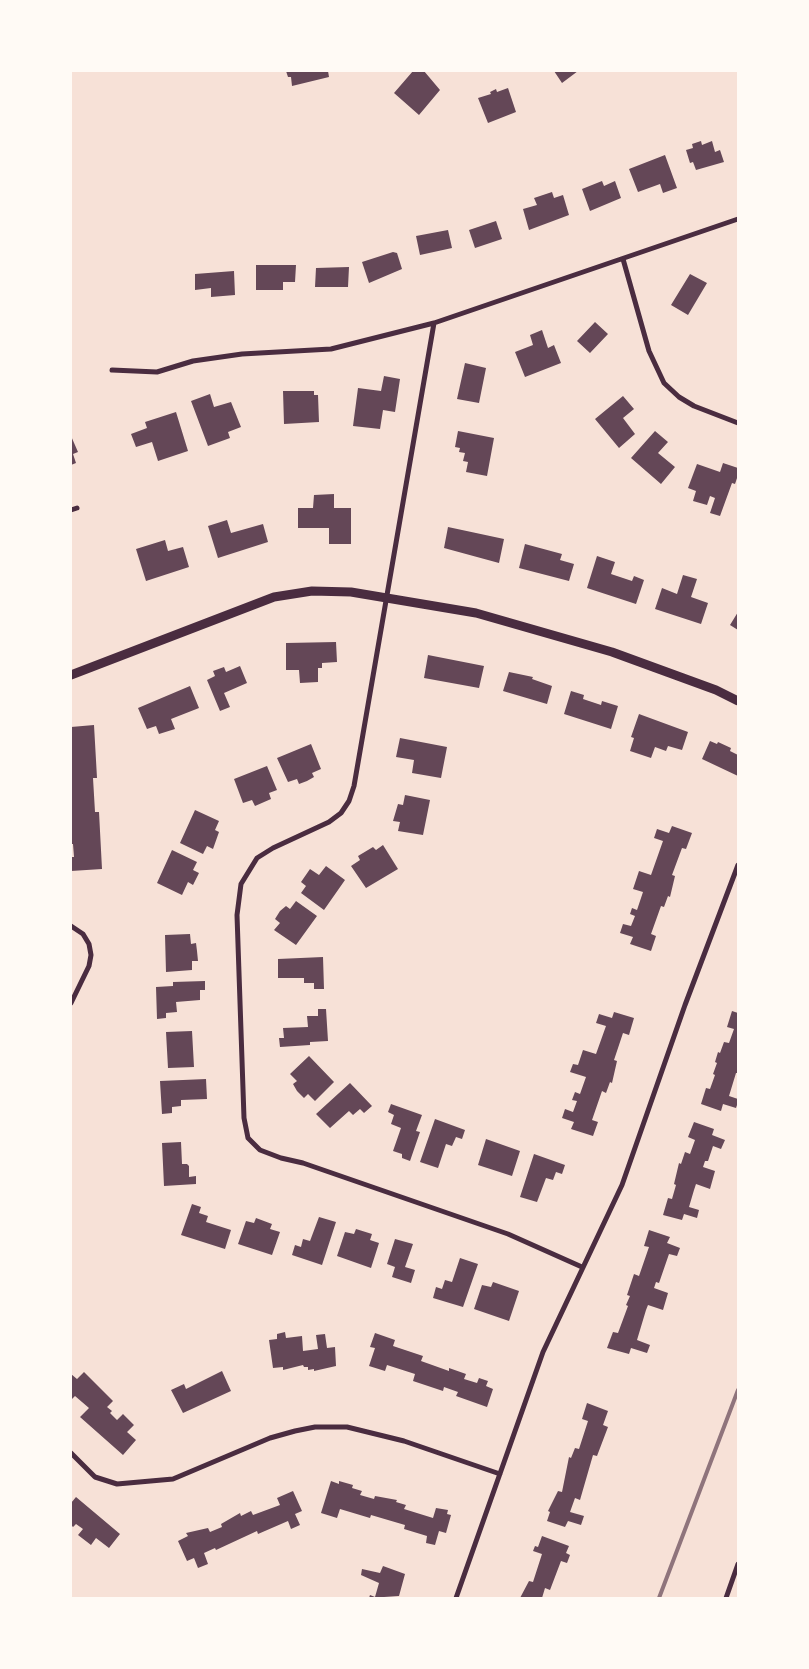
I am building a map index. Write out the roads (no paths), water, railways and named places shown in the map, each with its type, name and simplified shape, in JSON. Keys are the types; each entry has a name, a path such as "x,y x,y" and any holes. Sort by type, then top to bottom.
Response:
{"street":[{"path":"112,370 158,372 193,361 242,354 331,349 434,324 738,219"},
{"path":"623,259 649,350 664,383 679,398 694,406 738,423"},
{"path":"434,324 354,786 349,801 341,813 329,822 273,848 257,858 241,884 237,914 244,1118 248,1138 260,1150 508,1234 582,1267"},
{"path":"71,510 77,508"},
{"path":"71,675 274,597 312,591 351,592 476,613 612,652 716,690 738,701"},
{"path":"456,1598 543,1352 622,1185 685,1005 738,866"},
{"path":"71,926 83,934 89,944 91,955 89,966 71,1003"},
{"path":"71,1453 95,1477 117,1484 173,1479 270,1438 315,1427 346,1427 404,1441 500,1474"},
{"path":"726,1598 738,1564"},
{"path":"731,1583 738,1585"}],"railway":[{"path":"659,1598 738,1390"}]}
